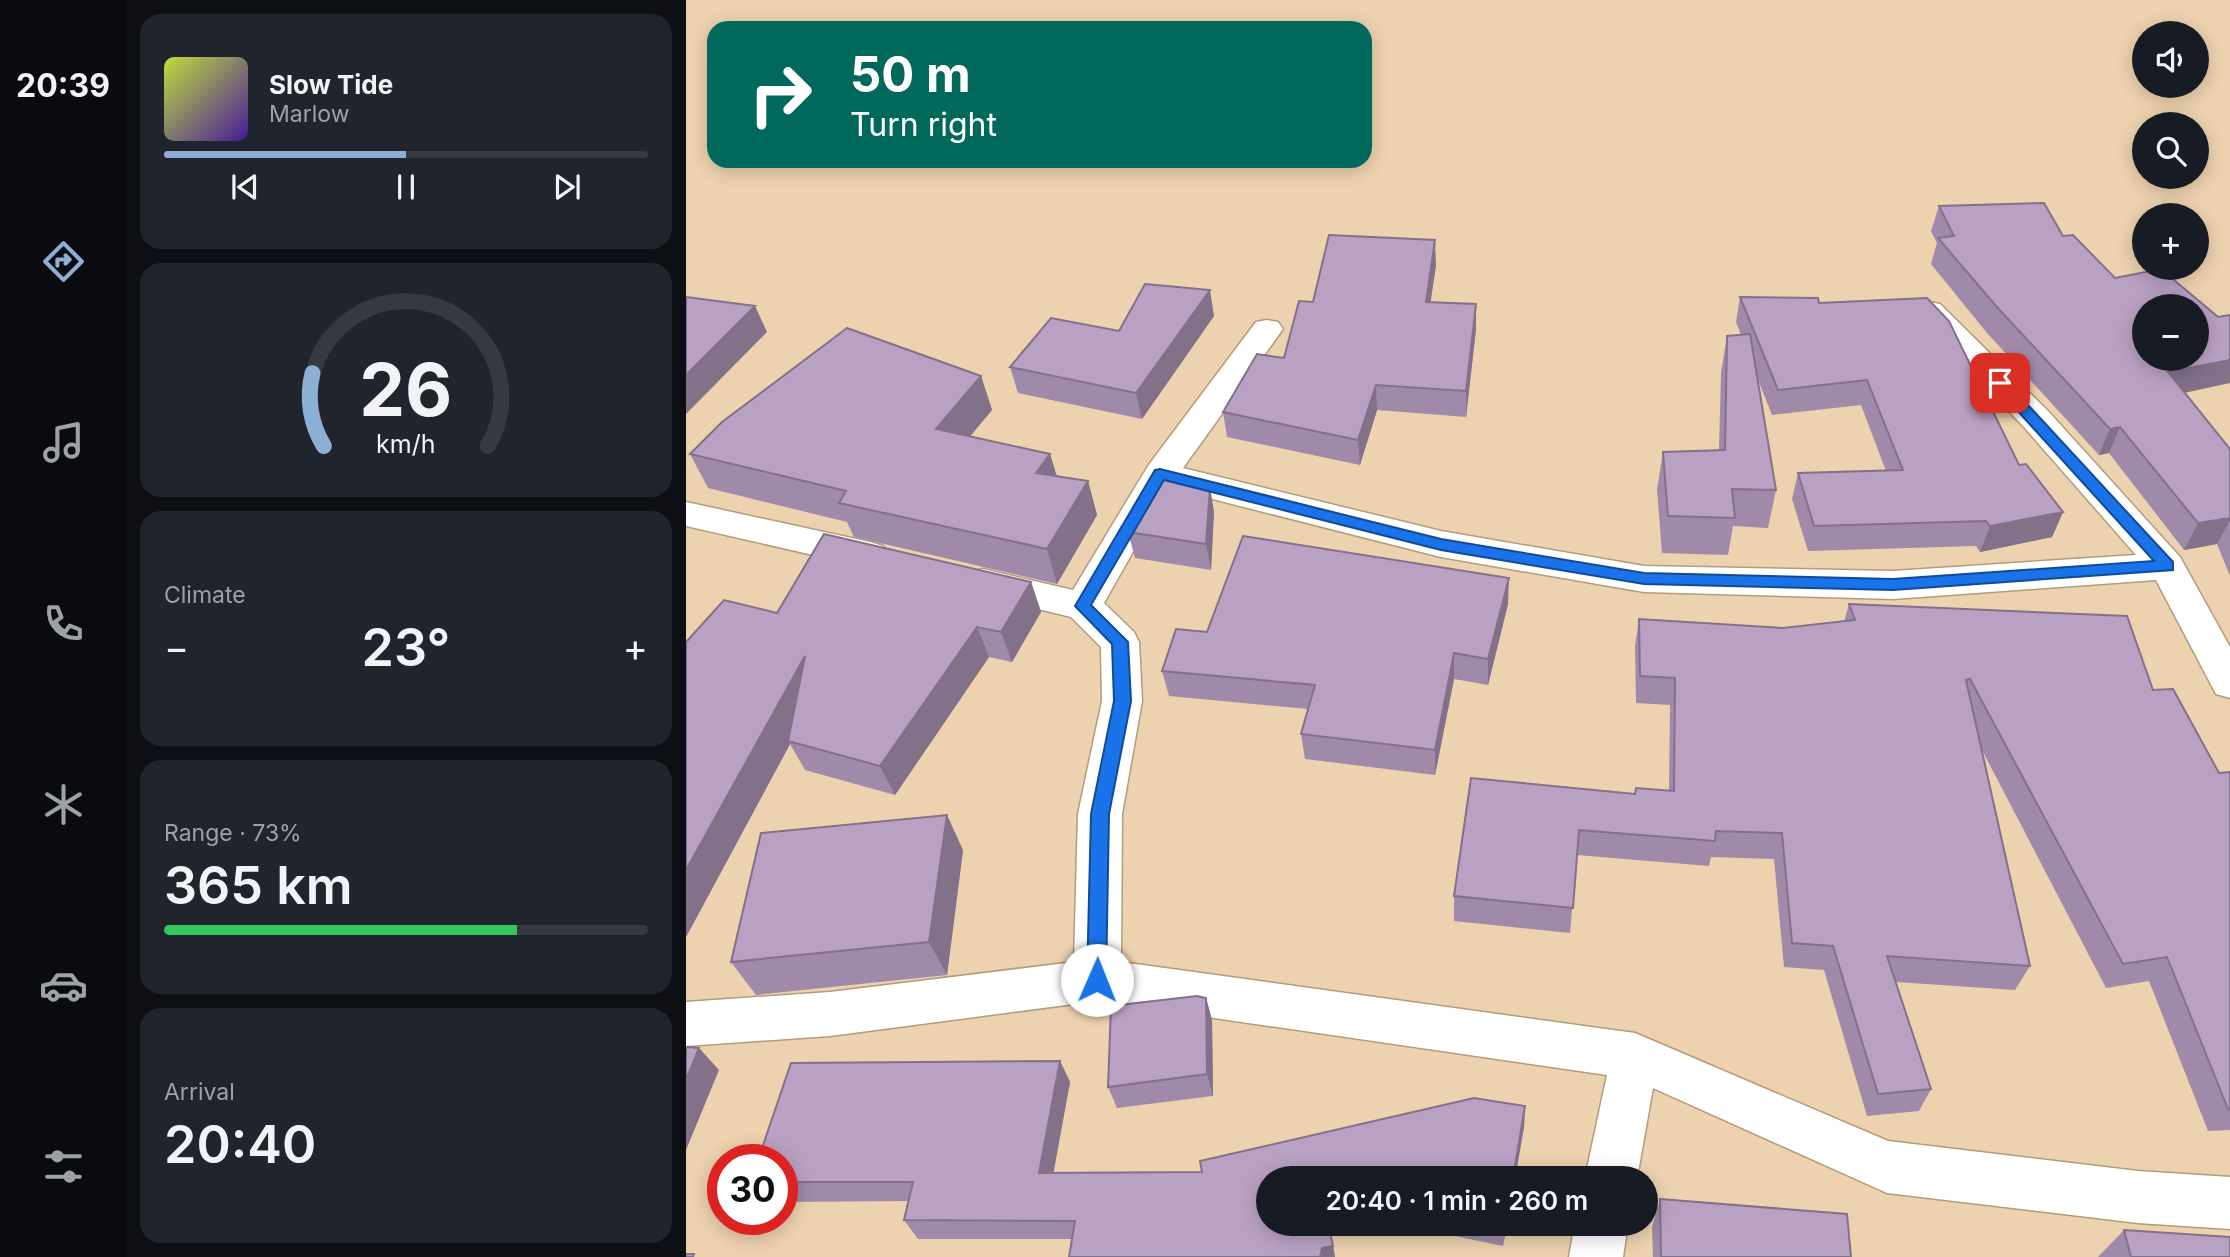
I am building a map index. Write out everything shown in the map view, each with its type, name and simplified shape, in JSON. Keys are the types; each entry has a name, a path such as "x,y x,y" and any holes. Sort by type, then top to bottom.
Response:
{"street":[{"path":"1929,311 2036,419 2167,566 2230,683"},
{"path":"1083,606 1160,474 1267,329"},
{"path":"1160,474 1441,544 1644,579 1893,585 2167,566"},
{"path":"686,514 907,564"},
{"path":"947,574 1083,606 1120,642 1122,701 1100,814 1097,980"},
{"path":"686,1024 830,1014 1097,980 1635,1056 1887,1167 2138,1197 2230,1203"},
{"path":"1613,1166 1635,1056"},
{"path":"1596,1257 1600,1236"}],"building":[{"path":"2044,203 2063,236 2073,235 2115,278 2132,275 2132,280 2174,280 2191,294 2132,294 2132,371 2173,371 2168,372 2230,449 2230,518 2198,523 2120,427 2110,429 1996,306 1938,238 1954,236 1939,206"},
{"path":"1329,235 1435,240 1426,302 1476,304 1466,391 1376,385 1358,440 1223,412 1257,354 1284,358 1299,301 1313,302"},
{"path":"1145,284 1210,290 1136,393 1010,367 1051,318 1119,331"},
{"path":"686,297 755,306 686,375"},
{"path":"1740,297 1818,298 1819,303 1927,298 1949,321 2019,465 2026,464 2063,512 1990,526 1986,521 1814,526 1798,473 1903,470 1867,380 1778,390"},
{"path":"2209,309 2218,317 2230,315 2230,360 2209,364"},
{"path":"847,328 981,376 936,429 1050,454 1036,473 1088,481 1047,549 839,503 846,491 690,454 722,422"},
{"path":"1750,334 1776,490 1732,489 1735,518 1668,516 1663,452 1725,450 1727,336"},
{"path":"1157,478 1210,486 1206,544 1128,532"},
{"path":"824,534 1031,582 1001,632 977,627 880,766 788,741 805,656 686,870 686,642 724,600 777,613"},
{"path":"1243,536 1509,578 1488,659 1454,653 1435,750 1301,734 1315,685 1162,671 1176,629 1207,632"},
{"path":"1849,604 2127,616 2153,690 2173,689 2219,773 2230,772 2230,1109 2167,957 2123,964 1970,679 1966,680 2030,966 1887,956 1931,1089 1878,1094 1833,946 1792,943 1782,833 1716,831 1715,841 1579,830 1573,908 1454,896 1471,778 1635,794 1636,788 1674,791 1675,678 1640,676 1639,619 1783,628 1855,620"},
{"path":"947,815 929,942 731,962 761,833"},
{"path":"1197,996 1206,998 1207,1074 1108,1087 1111,1006"},
{"path":"686,1047 699,1048 686,1080"},
{"path":"1060,1061 1039,1173 1202,1172 1200,1161 1474,1098 1525,1106 1515,1166 1256,1166 1256,1236 1331,1236 1333,1246 1322,1248 1320,1257 1069,1257 1075,1221 904,1220 913,1182 798,1182 798,1144 763,1144 791,1063"},
{"path":"1660,1199 1847,1214 1851,1257 1661,1257"},
{"path":"2124,1230 2230,1237 2230,1257 2131,1257"}],"route":[{"path":"1097,980 1100,814 1122,701 1120,642 1083,606 1160,474 1441,544 1644,579 1893,585 2167,566 2036,419 2000,383"}]}
